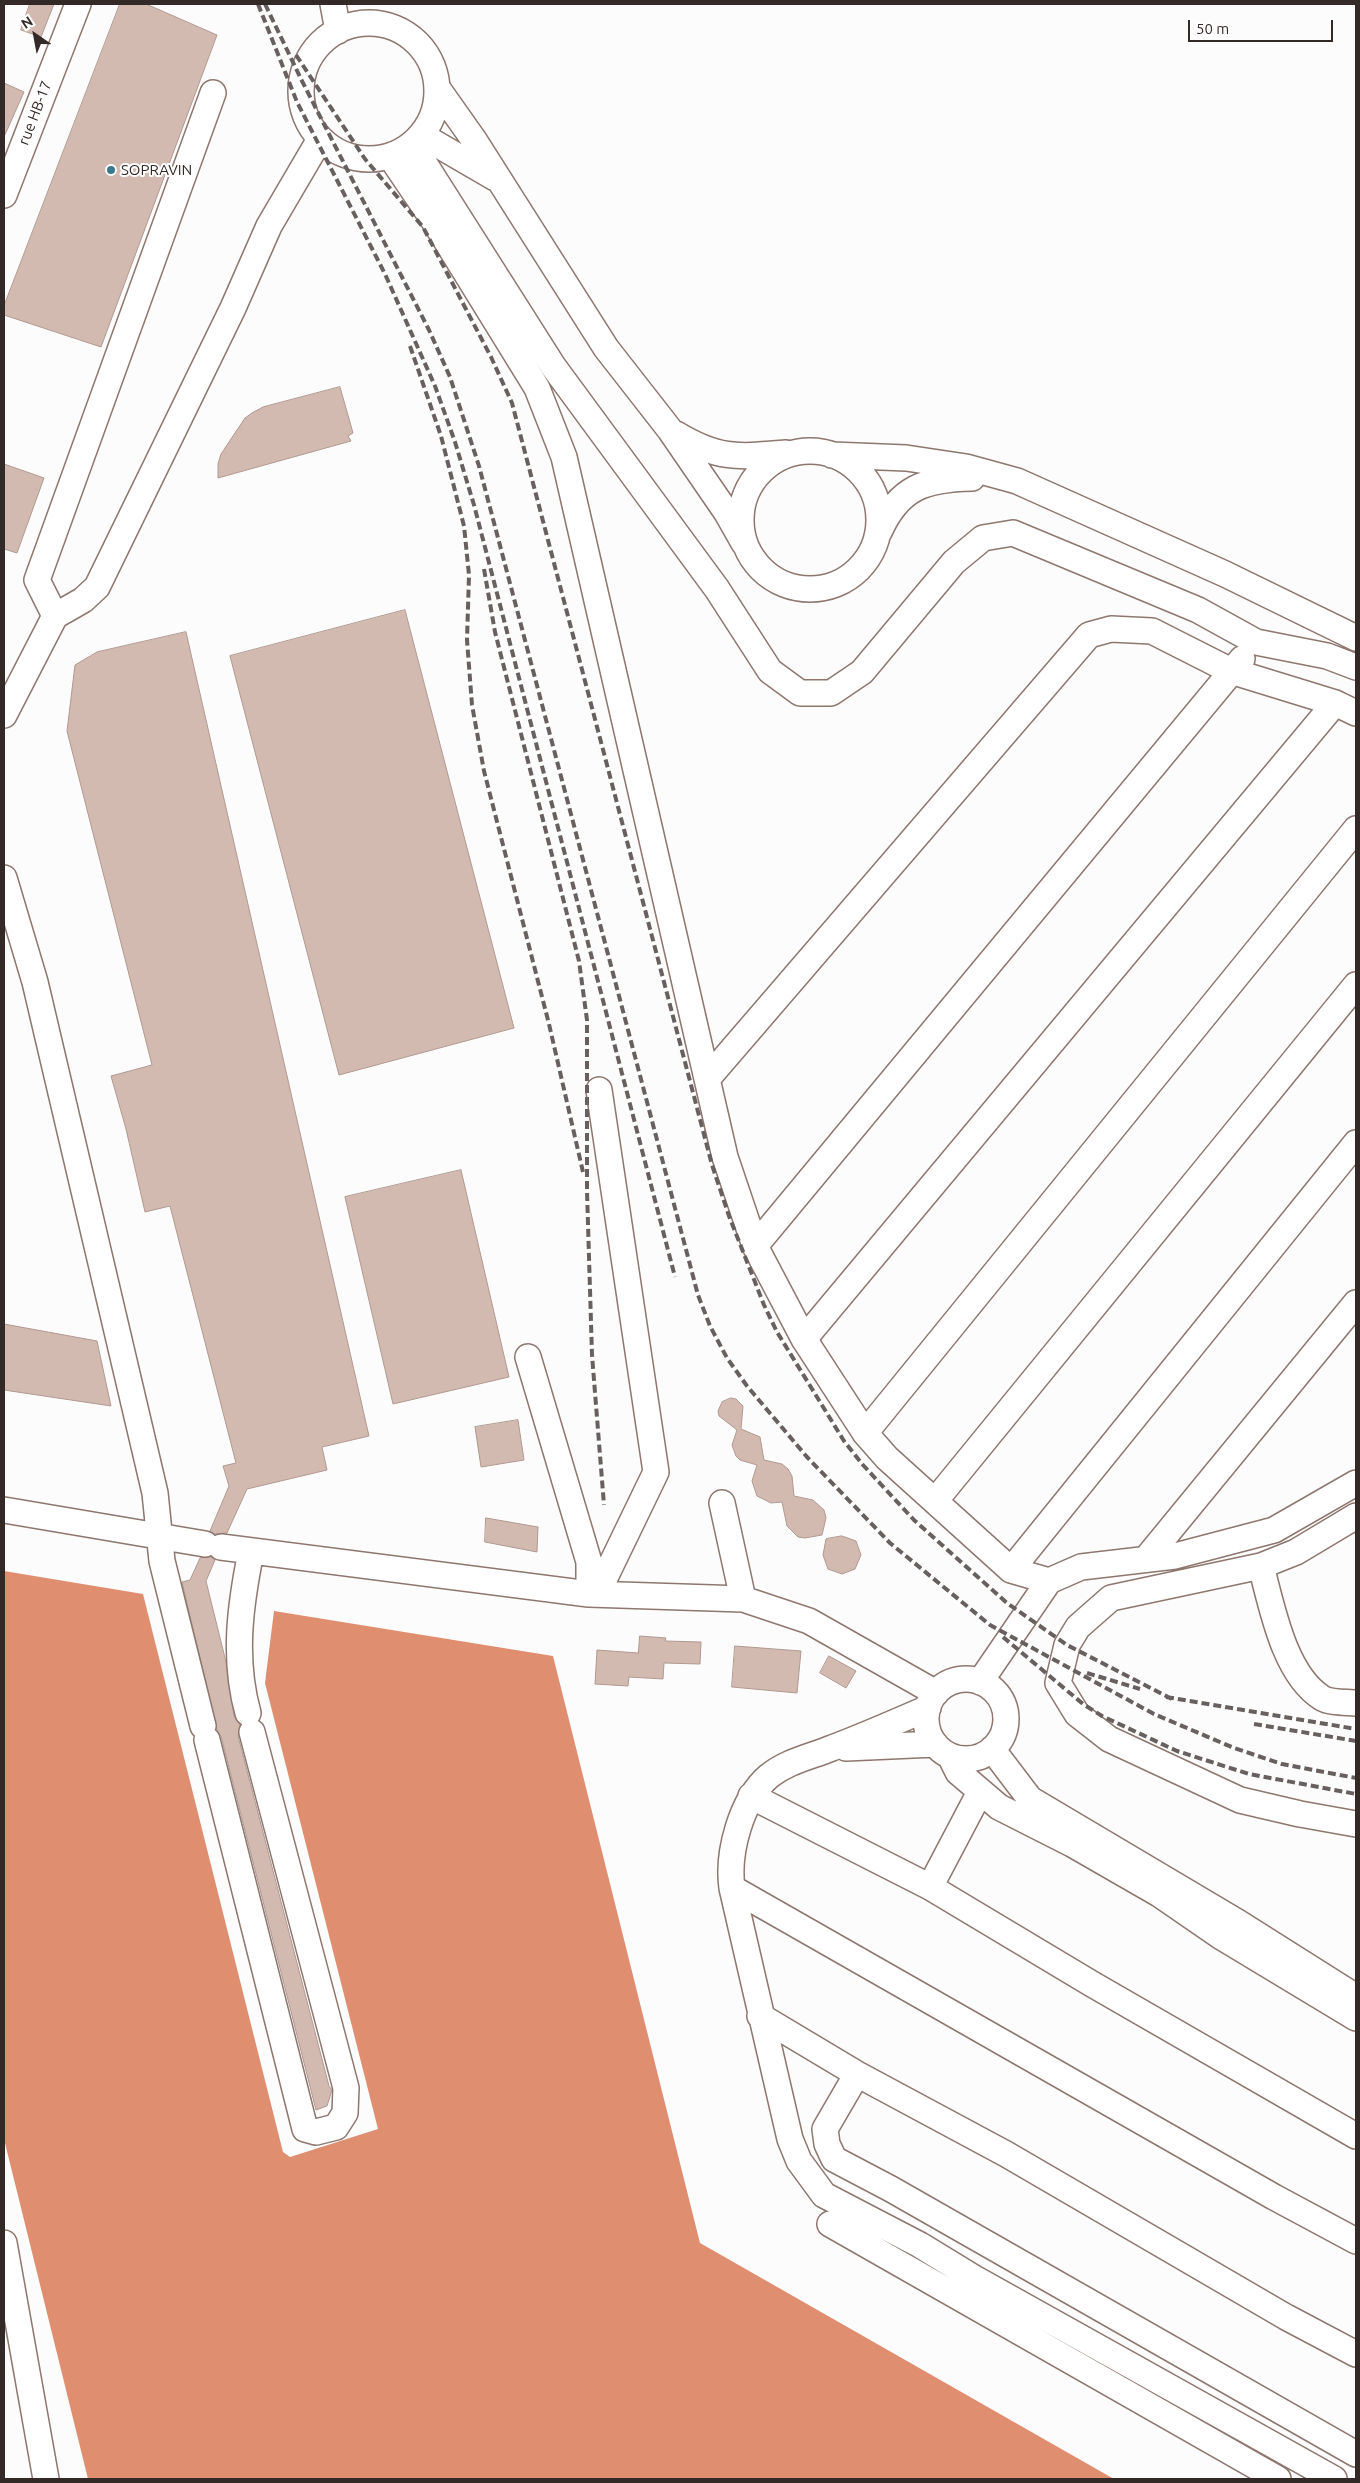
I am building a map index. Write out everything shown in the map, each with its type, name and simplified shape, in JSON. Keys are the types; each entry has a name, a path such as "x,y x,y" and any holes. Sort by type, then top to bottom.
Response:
{"street":[{"name":"rue HB-17","path":"4,195 78,4"},
{"path":"333,4 338,31"},
{"path":"438,89 434,113 417,140 390,156 378,159 352,157 330,147 320,139 306,118 301,100 304,68 317,46 366,13 398,29 419,43 432,64 438,89 499,180 606,348 670,430 727,513 757,565 766,574 787,586 809,589 832,586 852,575 867,559 888,511 896,502 926,482 946,478 1017,481"},
{"path":"55,616 37,580 213,93"},
{"path":"4,715 55,616 83,600 97,587 233,308 269,226 320,139"},
{"path":"417,140 499,180"},
{"path":"417,140 553,366 717,589 770,671 800,694 831,693 862,672 954,562 983,538 1013,533 1198,610 1256,642 1327,656 1356,667"},
{"path":"390,156 434,221 537,388 564,457 725,1157 755,1246 804,1339 865,1433 887,1458 1011,1570 1049,1581"},
{"path":"670,430 700,448 722,455 743,457 813,451 832,455 886,455 966,466 1017,481 1225,574 1356,638"},
{"path":"744,543 740,520 744,498 749,487 763,469 794,453"},
{"path":"832,455 854,467 870,486 878,510 878,534"},
{"path":"707,1079 1089,635 1111,629 1152,631 1231,671 1346,708 804,1339"},
{"path":"755,1246 1256,642"},
{"path":"865,1433 1356,829"},
{"path":"4,878 36,982 154,1493 162,1561 305,2129 316,2132 336,2127 345,2113 346,2088 242,1692 238,1648 244,1588 251,1552"},
{"path":"935,1501 1356,985"},
{"path":"593,1594 656,1472 599,1090"},
{"path":"1011,1570 1356,1143"},
{"path":"1146,1559 1356,1303"},
{"path":"528,1357 589,1562 593,1594"},
{"path":"980,1682 1049,1581 1081,1568 1175,1556 1274,1530 1356,1483"},
{"path":"722,1502 743,1599"},
{"path":"4,1510 251,1552 593,1594 743,1599 809,1621 932,1701"},
{"path":"1356,1516 1296,1552 1261,1566 1111,1598 1078,1627 1067,1645 1058,1683 1077,1714 1109,1739 1240,1800 1300,1814 1356,1824"},
{"path":"1261,1566 1280,1636 1302,1678 1323,1699 1356,1703"},
{"path":"831,1748 942,1750 972,1758 992,1749 1002,1734 1005,1726 1004,1708 995,1692 980,1682 971,1680 953,1682 932,1701 831,1748 792,1761 769,1776 751,1796 733,1843 729,1870 760,2016 790,2138 799,2161 824,2195 920,2245 974,2278 1334,2479"},
{"path":"932,1701 926,1727 958,1772 1000,1808 1072,1844 1159,1894 1220,1936 1356,2018"},
{"path":"992,1749 1030,1799 1354,1988"},
{"path":"930,1887 980,1792"},
{"path":"751,1796 930,1887 1100,1989 1356,2136"},
{"path":"732,1888 1274,2198 1356,2242"},
{"path":"760,2016 856,2074 1006,2154 1286,2317 1356,2354"},
{"path":"856,2074 825,2130 827,2144 834,2159 891,2189 1356,2454"},
{"path":"830,2224 1278,2479"},
{"path":"4,2243 46,2479"}],"shaded area":[{"path":"4,1571 143,1594 283,2152 290,2157 378,2129 265,1683 274,1611 553,1656 700,2243 1114,2479 88,2479 4,2139"}],"building":[{"path":"30,4 54,4 41,37 21,30"},
{"name":"SOPRAVIN","path":"120,4 146,4 217,35 101,347 4,315 4,306"},
{"path":"4,83 24,92 4,137"},
{"path":"340,387 353,433 348,436 351,441 218,478 218,464 221,454 245,418 263,407"},
{"path":"4,464 44,478 17,553 4,549"},
{"path":"405,610 514,1028 339,1075 230,656"},
{"path":"186,632 369,1436 322,1447 327,1470 247,1489 227,1533 215,1534 210,1531 229,1486 223,1466 236,1463 170,1206 145,1212 126,1129 111,1076 152,1065 67,731 75,665 97,652"},
{"path":"461,1170 509,1377 393,1404 345,1197"},
{"path":"4,1324 97,1341 111,1406 4,1390"},
{"path":"731,1398 736,1399 743,1406 741,1429 760,1437 764,1460 782,1464 788,1469 792,1476 794,1496 813,1500 824,1510 826,1518 822,1535 805,1538 798,1537 787,1526 782,1502 771,1503 757,1496 752,1481 757,1465 740,1460 736,1456 732,1445 737,1430 719,1416 718,1411 722,1402"},
{"path":"518,1420 524,1460 481,1467 475,1427"},
{"path":"486,1518 538,1527 537,1552 485,1542"},
{"path":"842,1536 856,1541 861,1555 855,1569 842,1574 828,1569 823,1555 826,1539"},
{"path":"211,1557 215,1560 206,1581 226,1662 234,1716 240,1725 238,1736 329,2086 332,2090 327,2106 316,2110 221,1736 217,1730 182,1582 190,1580 200,1558"},
{"path":"640,1636 666,1638 665,1641 701,1642 700,1664 664,1663 663,1679 629,1677 628,1686 595,1684 597,1650 638,1653"},
{"path":"735,1646 801,1651 797,1693 732,1687"},
{"path":"829,1656 856,1671 846,1688 820,1673"}],"railway":[{"path":"258,4 297,102 385,274 435,386 455,442 474,505 675,1277"},
{"path":"265,4 302,81 429,330 450,377 479,466 698,1295 710,1326 727,1358 747,1386 807,1457 890,1543 990,1625 1154,1714 1234,1748 1282,1764 1356,1778"},
{"path":"296,55 365,159 423,227 491,357 512,403 712,1165 729,1216 764,1305 777,1332 844,1441 863,1465 914,1520 1007,1603 1067,1645 1172,1699"},
{"path":"410,346 441,436 464,526 469,575 467,640 472,705 484,771 549,1024 583,1172"},
{"path":"484,569 495,632 579,961 587,1020 587,1191 592,1355 604,1505"},
{"path":"1003,1637 1083,1704 1102,1716 1177,1751 1249,1774 1356,1794"},
{"path":"1087,1673 1140,1689"},
{"path":"1166,1697 1356,1729"},
{"path":"1254,1724 1356,1741"}],"place":[{"name":"SOPRAVIN","path":"111,170"}]}
